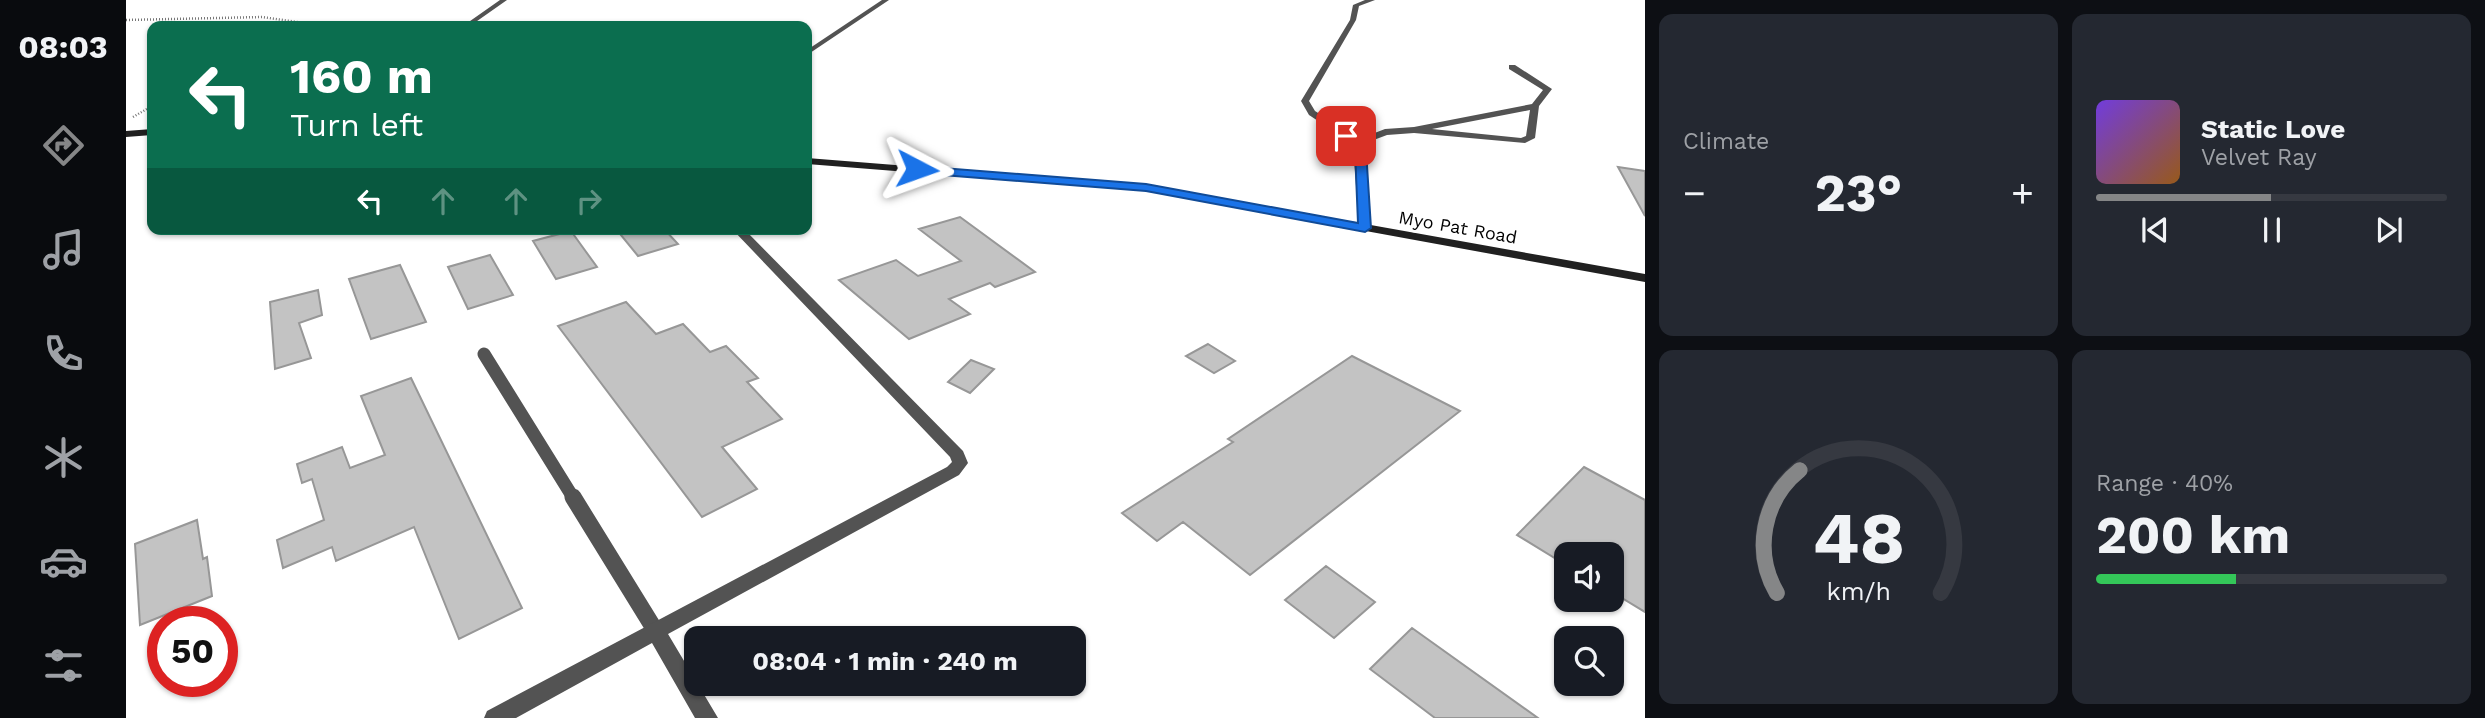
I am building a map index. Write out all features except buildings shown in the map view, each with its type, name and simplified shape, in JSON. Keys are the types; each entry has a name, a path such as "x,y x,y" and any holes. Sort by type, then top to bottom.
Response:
{"main road":[{"path":"126,134 147,132"},
{"name":"Myo Pat Road","path":"812,161 1146,188 1645,278"}],"street":[{"path":"473,21 504,0"},
{"path":"812,50 886,0"},
{"path":"1358,143 1312,113 1305,101 1353,20 1356,5 1372,0"},
{"path":"1414,130 1522,141 1530,138 1535,106 1548,89 1512,66"},
{"path":"1358,143 1385,132 1414,130 1535,106"},
{"path":"1358,143 1365,228"},
{"path":"495,718 953,471 960,463 957,454 743,235"},
{"path":"655,630 707,718"}],"lane":[{"path":"484,354 655,630"}],"path":[{"path":"126,20 262,18 288,21"},
{"path":"126,121 147,109"}],"route":[{"path":"917,169 1146,188 1365,228 1360,150 1358,143 1346,136"}]}
